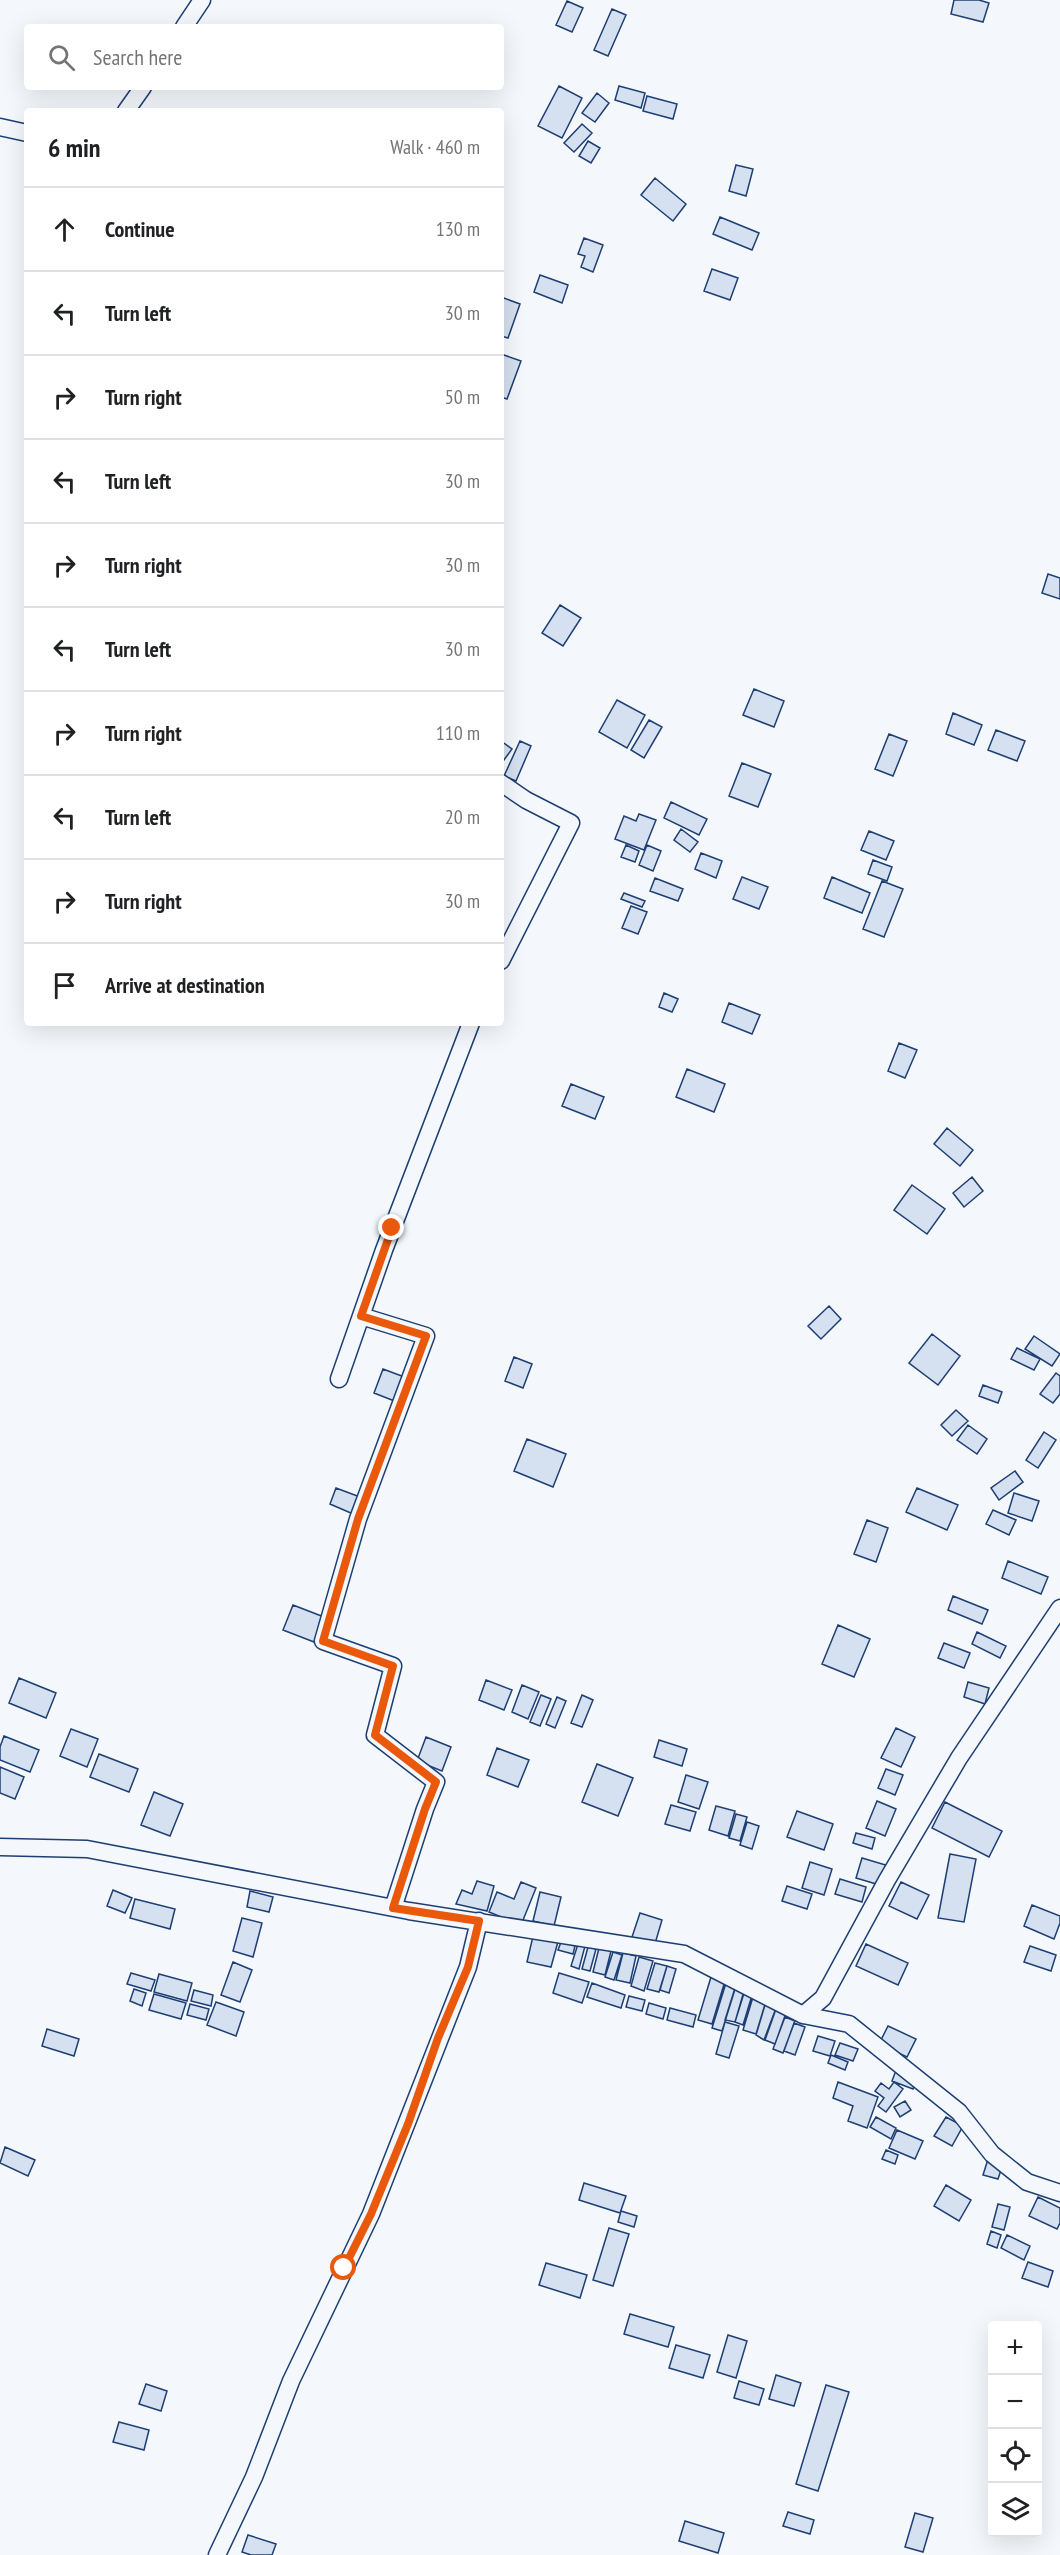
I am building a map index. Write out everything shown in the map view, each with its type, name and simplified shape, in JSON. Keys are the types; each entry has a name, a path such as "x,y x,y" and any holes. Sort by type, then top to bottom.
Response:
{"street":[{"path":"186,24 202,0"},
{"path":"128,108 141,90"},
{"path":"0,127 24,132"},
{"path":"504,785 526,800 571,823 504,955"},
{"path":"339,1379 440,1100 470,1026"},
{"path":"361,1316 426,1336 358,1519 323,1641 393,1666 375,1735 436,1782 393,1908"},
{"path":"802,2015 823,1998 887,1880 959,1758 1060,1608"},
{"path":"0,1846 87,1849 393,1908 684,1954 802,2015 849,2024 959,2112 992,2154 1027,2182 1060,2193"},
{"path":"217,2555 254,2477 291,2381 375,2204 468,1967 479,1921"}],"building":[{"path":"954,0 979,0 989,3 983,22 951,14"},
{"path":"567,1 583,8 572,32 556,25"},
{"path":"612,9 626,15 608,56 594,50"},
{"path":"559,86 582,98 562,138 538,126"},
{"path":"619,86 645,93 641,108 615,100"},
{"path":"597,93 609,103 595,122 582,113"},
{"path":"647,96 677,104 673,119 643,111"},
{"path":"582,124 592,133 574,152 564,143"},
{"path":"588,141 600,148 591,163 579,156"},
{"path":"736,165 753,169 746,196 729,191"},
{"path":"655,178 686,204 673,221 641,195"},
{"path":"720,217 759,233 752,250 713,234"},
{"path":"584,238 603,245 593,272 581,267 585,256 578,254"},
{"path":"712,269 738,278 730,300 704,291"},
{"path":"540,275 568,285 562,303 534,292"},
{"path":"504,298 520,304 508,338 504,337"},
{"path":"504,355 521,361 507,399 504,398"},
{"path":"1048,574 1060,578 1060,599 1042,593"},
{"path":"560,605 581,618 563,646 542,633"},
{"path":"754,689 784,701 774,727 743,715"},
{"path":"617,700 645,715 627,748 599,732"},
{"path":"953,713 982,725 974,745 946,734"},
{"path":"649,720 662,727 644,758 631,750"},
{"path":"996,730 1025,741 1017,761 988,750"},
{"path":"889,734 907,741 893,776 875,769"},
{"path":"520,741 531,746 516,781 504,776"},
{"path":"504,743 512,749 504,760"},
{"path":"742,763 771,774 758,807 729,796"},
{"path":"671,802 707,819 699,835 664,818"},
{"path":"639,814 656,820 644,850 615,839 624,816 636,821"},
{"path":"681,829 698,842 690,852 674,840"},
{"path":"869,831 894,841 886,860 861,850"},
{"path":"626,845 639,851 635,862 621,857"},
{"path":"647,845 661,851 653,871 639,865"},
{"path":"701,853 722,861 716,878 695,869"},
{"path":"873,860 892,867 887,881 868,874"},
{"path":"742,877 768,887 759,909 733,899"},
{"path":"832,877 870,893 862,913 824,898"},
{"path":"655,878 683,889 678,901 650,891"},
{"path":"882,881 903,889 884,937 863,929"},
{"path":"624,893 645,901 642,907 621,899"},
{"path":"631,906 647,912 638,934 622,928"},
{"path":"664,993 678,999 672,1012 659,1007"},
{"path":"729,1003 760,1015 752,1034 722,1022"},
{"path":"899,1043 917,1050 905,1078 888,1071"},
{"path":"687,1069 725,1084 714,1112 676,1097"},
{"path":"571,1084 604,1097 595,1119 562,1106"},
{"path":"947,1128 973,1150 960,1166 934,1144"},
{"path":"972,1177 983,1191 964,1207 953,1193"},
{"path":"912,1185 945,1209 927,1234 894,1210"},
{"path":"829,1306 841,1319 821,1339 808,1326"},
{"path":"932,1334 960,1356 938,1385 909,1363"},
{"path":"1034,1336 1060,1354 1052,1366 1025,1349"},
{"path":"1017,1348 1040,1359 1034,1370 1011,1359"},
{"path":"514,1357 532,1364 523,1388 505,1381"},
{"path":"383,1369 407,1378 397,1402 374,1393"},
{"path":"1056,1373 1060,1376 1060,1394 1053,1403 1040,1394"},
{"path":"983,1385 1002,1392 998,1403 979,1396"},
{"path":"956,1410 968,1421 952,1436 941,1425"},
{"path":"968,1425 987,1439 977,1454 957,1440"},
{"path":"1044,1432 1056,1440 1038,1468 1026,1460"},
{"path":"527,1439 566,1454 553,1487 514,1471"},
{"path":"1015,1471 1023,1482 999,1500 991,1488"},
{"path":"336,1488 360,1497 353,1514 330,1504"},
{"path":"917,1488 958,1505 947,1530 906,1512"},
{"path":"1014,1493 1039,1501 1032,1521 1008,1513"},
{"path":"993,1510 1016,1520 1009,1535 986,1524"},
{"path":"867,1520 888,1528 876,1562 854,1554"},
{"path":"1008,1561 1048,1577 1041,1594 1002,1578"},
{"path":"953,1596 988,1610 982,1624 948,1610"},
{"path":"293,1605 324,1617 314,1642 283,1630"},
{"path":"838,1625 870,1639 854,1677 822,1664"},
{"path":"977,1632 1006,1646 1000,1658 972,1644"},
{"path":"944,1643 970,1653 964,1668 938,1658"},
{"path":"19,1678 56,1693 46,1718 9,1703"},
{"path":"486,1680 512,1690 504,1710 479,1700"},
{"path":"968,1682 989,1688 985,1704 964,1697"},
{"path":"522,1685 539,1692 528,1719 512,1712"},
{"path":"541,1695 551,1699 540,1726 530,1722"},
{"path":"582,1695 593,1700 582,1727 571,1723"},
{"path":"557,1697 566,1701 555,1728 546,1724"},
{"path":"896,1728 915,1737 901,1767 881,1758"},
{"path":"71,1729 98,1739 87,1767 60,1756"},
{"path":"4,1736 39,1750 30,1772 0,1760 0,1747"},
{"path":"426,1737 451,1747 442,1771 417,1761"},
{"path":"659,1740 687,1749 682,1766 654,1757"},
{"path":"497,1748 529,1760 518,1787 487,1775"},
{"path":"99,1754 138,1769 129,1792 90,1777"},
{"path":"597,1764 633,1778 618,1816 582,1802"},
{"path":"0,1767 24,1777 15,1799 0,1793"},
{"path":"886,1769 903,1775 895,1795 878,1788"},
{"path":"686,1775 708,1782 699,1809 678,1802"},
{"path":"154,1792 183,1804 170,1836 141,1825"},
{"path":"877,1801 896,1809 885,1836 866,1828"},
{"path":"945,1802 1002,1831 989,1857 932,1828"},
{"path":"671,1805 696,1812 690,1831 665,1824"},
{"path":"716,1806 735,1811 728,1836 709,1830"},
{"path":"797,1811 833,1824 824,1850 787,1837"},
{"path":"736,1814 747,1817 740,1841 729,1838"},
{"path":"747,1822 759,1826 752,1849 740,1845"},
{"path":"856,1833 875,1838 872,1849 853,1843"},
{"path":"950,1854 976,1859 964,1922 938,1918"},
{"path":"862,1858 889,1866 883,1886 856,1878"},
{"path":"810,1862 832,1869 824,1895 802,1888"},
{"path":"840,1879 866,1887 862,1902 835,1894"},
{"path":"477,1881 494,1886 487,1911 456,1904 462,1890 472,1894"},
{"path":"521,1882 536,1888 521,1925 489,1912 497,1892 514,1899"},
{"path":"901,1882 929,1895 917,1919 889,1906"},
{"path":"787,1886 812,1894 807,1909 782,1901"},
{"path":"113,1890 132,1898 125,1913 107,1906"},
{"path":"250,1891 273,1897 269,1912 247,1907"},
{"path":"540,1892 561,1897 554,1926 533,1921"},
{"path":"135,1899 175,1909 170,1929 130,1918"},
{"path":"1032,1905 1060,1916 1054,1939 1024,1926"},
{"path":"640,1913 662,1920 654,1947 631,1940"},
{"path":"242,1918 262,1923 253,1957 233,1951"},
{"path":"534,1932 559,1938 551,1967 527,1962"},
{"path":"561,1942 575,1946 573,1954 558,1950"},
{"path":"578,1944 585,1946 579,1969 571,1966"},
{"path":"866,1944 908,1963 898,1985 856,1966"},
{"path":"1030,1946 1056,1955 1051,1971 1024,1962"},
{"path":"588,1947 596,1949 590,1971 582,1969"},
{"path":"599,1948 611,1951 605,1975 593,1972"},
{"path":"613,1952 622,1955 614,1980 605,1977"},
{"path":"623,1953 636,1956 630,1983 616,1980"},
{"path":"639,1957 653,1961 644,1991 631,1986"},
{"path":"233,1962 252,1970 240,2002 221,1995"},
{"path":"655,1963 667,1966 659,1992 647,1989"},
{"path":"667,1966 676,1969 669,1993 660,1990"},
{"path":"131,1973 155,1980 151,1991 127,1984"},
{"path":"559,1973 589,1982 582,2003 553,1993"},
{"path":"159,1974 192,1983 187,2001 154,1992"},
{"path":"711,1977 725,1981 712,2024 698,2020"},
{"path":"592,1983 625,1995 621,2008 587,1997"},
{"path":"726,1983 736,1986 722,2031 712,2028"},
{"path":"735,1988 744,1991 735,2022 725,2020"},
{"path":"134,1989 146,1993 142,2006 130,2001"},
{"path":"194,1990 213,1995 211,2006 191,2001"},
{"path":"745,1990 753,1992 743,2025 735,2022"},
{"path":"154,1994 186,2003 181,2019 149,2010"},
{"path":"629,1996 645,2000 642,2011 626,2007"},
{"path":"753,1997 766,2001 756,2034 743,2030"},
{"path":"216,2002 244,2012 236,2036 207,2025"},
{"path":"649,2003 666,2008 663,2019 646,2014"},
{"path":"190,2004 209,2009 206,2020 187,2015"},
{"path":"765,2005 776,2008 764,2040 756,2035"},
{"path":"670,2008 696,2015 693,2027 667,2020"},
{"path":"776,2009 786,2013 775,2044 765,2040"},
{"path":"785,2017 795,2021 783,2053 773,2049"},
{"path":"725,2022 739,2026 729,2058 716,2054"},
{"path":"794,2023 805,2027 795,2055 784,2051"},
{"path":"888,2026 916,2039 907,2057 879,2044"},
{"path":"47,2029 79,2039 74,2056 42,2046"},
{"path":"818,2036 835,2041 830,2056 813,2051"},
{"path":"840,2043 858,2049 853,2061 835,2055"},
{"path":"831,2055 848,2062 845,2070 828,2063"},
{"path":"898,2065 919,2073 913,2089 892,2081"},
{"path":"838,2082 878,2097 867,2128 848,2121 853,2106 833,2098"},
{"path":"894,2082 903,2089 886,2112 878,2106 884,2098 875,2091 881,2083 889,2089"},
{"path":"905,2101 911,2110 900,2117 894,2107"},
{"path":"876,2117 896,2128 891,2139 870,2127"},
{"path":"946,2117 963,2126 952,2146 934,2136"},
{"path":"897,2130 923,2141 915,2159 889,2148"},
{"path":"5,2147 35,2160 28,2176 0,2163"},
{"path":"886,2150 898,2155 895,2164 882,2159"},
{"path":"989,2156 1004,2161 998,2179 983,2175"},
{"path":"584,2183 626,2196 620,2213 579,2200"},
{"path":"946,2185 971,2200 959,2221 934,2206"},
{"path":"1038,2197 1060,2208 1060,2223 1057,2229 1029,2216"},
{"path":"998,2204 1010,2207 1004,2230 992,2227"},
{"path":"621,2211 637,2216 634,2227 618,2222"},
{"path":"609,2228 629,2234 613,2286 593,2280"},
{"path":"991,2231 1001,2235 997,2248 987,2244"},
{"path":"1007,2235 1030,2246 1024,2260 1001,2248"},
{"path":"1028,2262 1053,2271 1048,2287 1022,2278"},
{"path":"546,2263 587,2275 580,2298 539,2285"},
{"path":"630,2314 674,2327 668,2347 624,2334"},
{"path":"728,2335 747,2341 736,2378 717,2372"},
{"path":"676,2345 710,2355 703,2378 669,2368"},
{"path":"776,2375 801,2383 794,2406 769,2399"},
{"path":"739,2381 764,2389 759,2405 734,2398"},
{"path":"146,2384 167,2391 161,2411 139,2404"},
{"path":"826,2385 849,2392 818,2491 796,2484"},
{"path":"119,2422 149,2430 144,2450 113,2442"},
{"path":"788,2512 814,2520 810,2534 783,2526"},
{"path":"915,2513 933,2518 923,2552 905,2547"},
{"path":"685,2521 724,2533 718,2553 679,2541"},
{"path":"248,2535 276,2544 272,2555 251,2555 242,2552"}],"route":[{"path":"344,2268 371,2214 408,2124 438,2038 468,1967 479,1921 393,1908 436,1782 408,1758 375,1735 393,1666 323,1641 358,1519 426,1336 361,1316 392,1228"}]}
